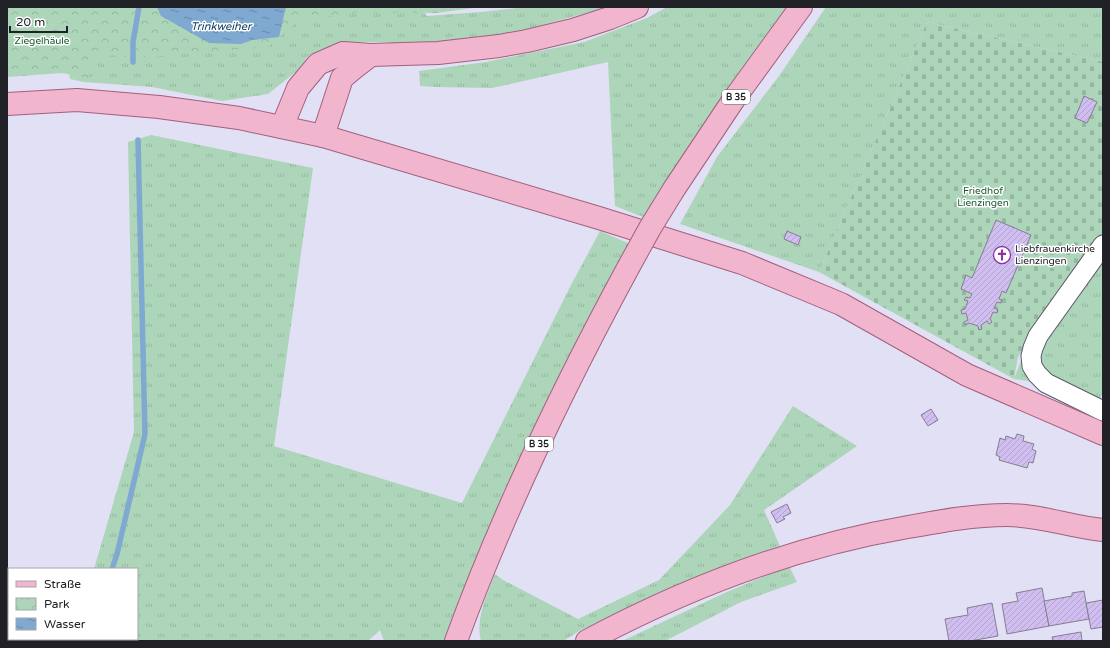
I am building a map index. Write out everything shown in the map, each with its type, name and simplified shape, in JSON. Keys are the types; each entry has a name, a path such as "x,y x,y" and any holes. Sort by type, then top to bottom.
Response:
{"main road":[{"path":"282,127 298,88 318,64 343,53 371,55 438,52 470,50 513,44 573,30 610,18 637,7"},
{"name":"B 35","path":"462,636 492,549 555,409 590,338 650,228 674,189 734,99 801,7"},
{"path":"323,136 342,78 371,55"},
{"path":"7,104 78,100 195,111 239,118 323,136 599,218 742,263 841,304 967,375 1103,434"},
{"path":"587,641 679,596 748,569 821,546 882,531 951,519 1007,515 1031,516 1086,528 1103,530"}],"street":[{"path":"1103,245 1038,336 1031,356 1032,366 1037,374 1046,383 1103,411"}],"green space":[{"path":"7,7 419,7 427,16 526,7 608,7 503,36 414,46 385,42 357,42 325,49 308,56 297,71 268,94 222,101 152,87 84,82 70,79 60,15"},
{"name":"Ziegelhäule","path":"7,7 480,7 437,13 359,12 298,21 268,47 136,58 108,55 98,49 88,78 62,73 7,77"},
{"path":"667,7 788,7 643,217 615,206 608,62 492,88 420,86 419,71 486,62 584,42 647,18"},
{"path":"826,7 1103,8 1103,62 927,22 819,272 680,224 717,157 779,76"},
{"name":"Friedhof Lienzingen","path":"927,22 1103,62 1103,233 1018,357 1014,379 819,272"},
{"path":"151,135 313,168 274,446 462,503 570,287 600,231 630,244 549,395 500,502 447,641 384,641 380,630 368,641 72,641 138,640 138,568 94,568 134,432 128,142"},
{"path":"1103,233 1103,392 1099,402 1060,386 1014,379 1029,340"},
{"path":"793,406 857,446 764,510 780,546 731,564 648,603 581,630 563,641 481,641 481,615 485,599 495,574 503,580 578,619 659,580 730,505"},
{"path":"789,566 797,582 741,602 665,641 622,641 729,591"}],"water":[{"name":"Trinkweiher","path":"157,7 286,7 279,37 252,40 241,44 209,43 161,16"}],"building":[{"path":"1084,96 1097,102 1087,123 1075,118"},
{"name":"Liebfrauenkirche Lienzingen","path":"996,220 1031,235 1006,293 1002,291 999,299 1002,300 1001,303 997,302 994,308 998,310 997,313 993,312 990,319 992,322 989,324 987,321 981,325 982,329 979,330 978,326 969,323 966,325 964,322 968,320 966,313 962,314 961,310 965,309 968,301 964,300 966,297 970,298 972,294 961,289 966,275 972,278"},
{"path":"787,231 801,237 798,245 784,239"},
{"path":"931,409 938,420 928,426 921,415"},
{"path":"1017,434 1024,436 1023,441 1034,444 1032,449 1036,451 1033,463 1029,462 1027,468 999,460 1000,457 996,455 1000,438 1005,440 1006,436 1015,439"},
{"path":"787,504 791,513 783,517 785,519 777,523 771,512"},
{"path":"1042,588 1049,626 1007,634 1002,604 1018,601 1016,593"},
{"path":"1084,591 1089,619 1049,626 1044,601 1072,596 1072,593"},
{"path":"1103,600 1103,627 1091,629 1086,603"},
{"path":"992,603 998,636 970,641 949,641 945,619 968,615 967,608"},
{"path":"1081,632 1082,641 1053,641 1052,637"}],"waterway":[{"path":"133,62 133,42 139,7"},
{"path":"112,568 117,554 145,434 138,140"}],"place":[{"name":"Liebfrauenkirche Lienzingen","path":"1002,255"}]}
